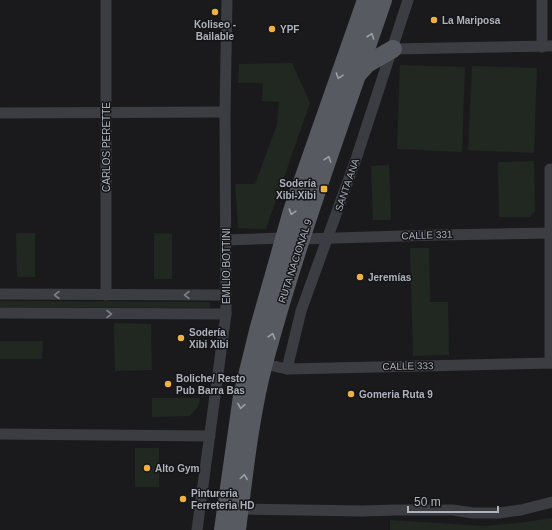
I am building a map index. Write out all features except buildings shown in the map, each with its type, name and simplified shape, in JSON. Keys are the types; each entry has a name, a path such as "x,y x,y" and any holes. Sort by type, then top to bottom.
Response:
{"main road":[{"name":"RUTA NACIONAL 9","path":"224,530 242,396 250,361 284,238 366,0"},
{"name":"RUTA NACIONAL 9","path":"237,530 249,438 264,364 302,239 383,0"},
{"path":"358,74 367,64 393,49"}],"street":[{"name":"CARLOS PERETTE","path":"106,0 106,295"},
{"name":"EMILIO BOTTINI","path":"197,530 226,314 227,0"},
{"name":"SANTA ANA","path":"287,369 301,311 356,159 408,0"},
{"path":"393,49 547,46 542,0"},
{"path":"0,112 226,112"},
{"path":"550,169 551,363"},
{"name":"CALLE 331","path":"302,239 551,233"},
{"path":"226,240 284,238"},
{"path":"0,294 226,295"},
{"path":"0,313 226,314"},
{"name":"CALLE 333","path":"264,364 287,369 551,363"},
{"path":"0,434 210,436"},
{"path":"240,509 362,511 453,510 473,513 498,513 521,510 552,502"}],"shaded area":[{"path":"292,63 310,103 266,229 238,228 235,184 255,184 277,125 279,102 262,101 263,83 238,83 239,64"},
{"path":"400,65 465,67 462,152 397,149"},
{"path":"472,66 537,68 534,153 468,150"},
{"path":"534,161 535,211 530,217 499,217 498,162"},
{"path":"389,165 391,220 373,220 371,166"},
{"path":"16,233 35,233 35,277 17,277"},
{"path":"154,233 172,234 172,279 154,279"},
{"path":"410,248 429,248 430,302 448,302 449,355 413,356"},
{"path":"0,301 208,302 210,303 210,307 0,307"},
{"path":"114,323 151,324 152,370 115,371"},
{"path":"0,341 43,341 42,359 0,359"},
{"path":"152,398 200,398 198,407 190,416 152,417"},
{"name":"Alto Gym","path":"135,448 159,448 159,487 135,487"},
{"path":"552,518 552,530 390,530 390,520 484,526"}],"place":[{"name":"Koliseo - Bailable","path":"215,12"},
{"name":"La Mariposa","path":"434,20"},
{"name":"YPF","path":"272,29"},
{"name":"Sodería Xibi-Xibi","path":"324,189"},
{"name":"Jeremías","path":"360,277"},
{"name":"Sodería Xibi Xibi","path":"181,338"},
{"name":"Boliche/ Resto Pub Barra Bas","path":"168,384"},
{"name":"Gomeria Ruta 9","path":"351,394"},
{"name":"Alto Gym","path":"147,468"},
{"name":"Pintureria Ferreteria HD","path":"183,499"}]}
